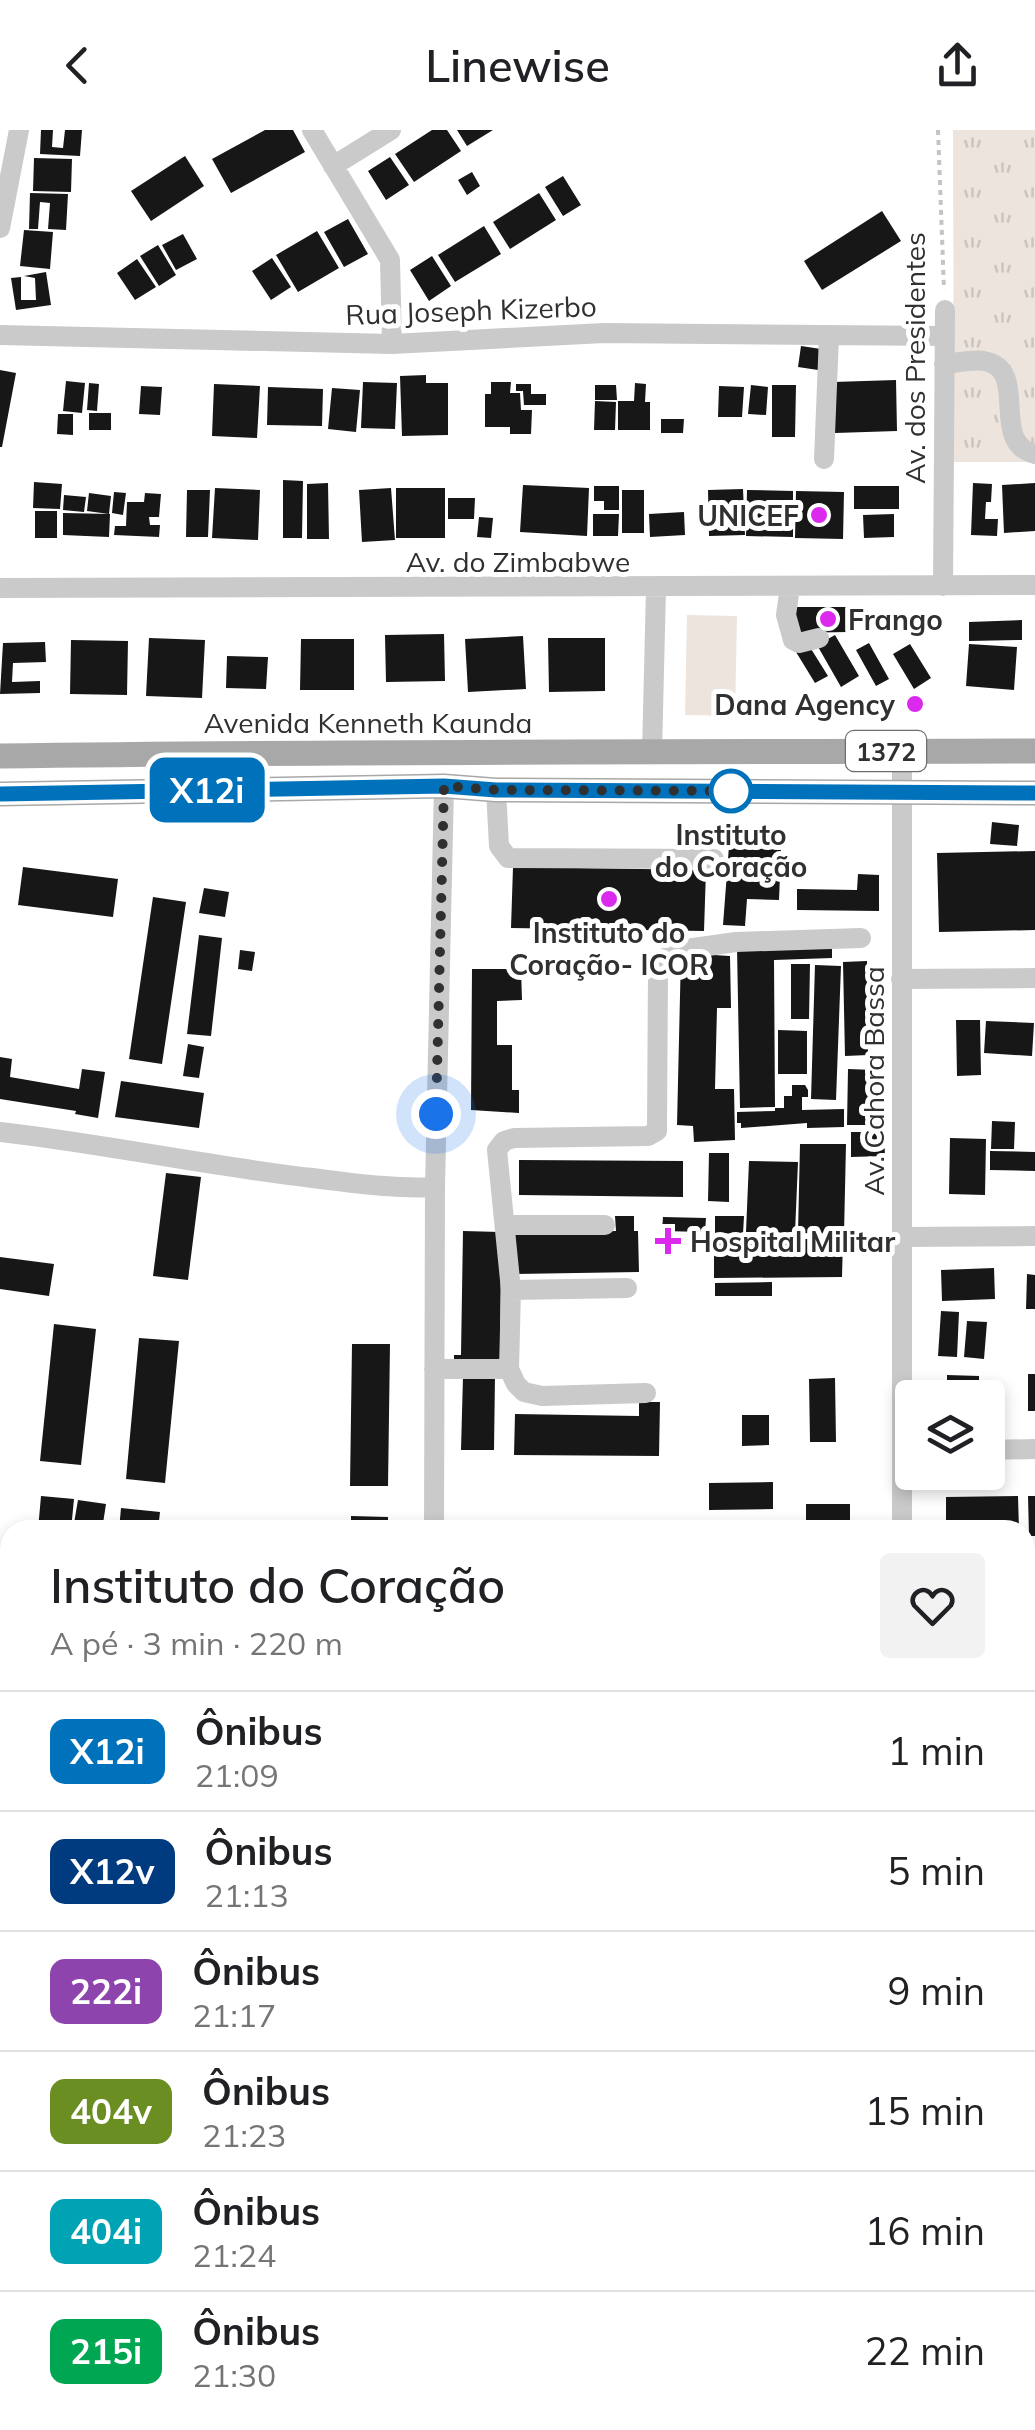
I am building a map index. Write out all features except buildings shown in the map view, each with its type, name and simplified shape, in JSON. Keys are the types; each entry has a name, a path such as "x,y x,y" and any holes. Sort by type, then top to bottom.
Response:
{"main road":[{"name":"Avenida Kenneth Kaunda","path":"0,756 423,750 737,754 902,751"},
{"name":"1372","path":"902,751 1035,751"},
{"path":"0,794 444,786 496,790"},
{"name":"1372","path":"496,790 1035,793"}],"street":[{"path":"0,228 20,130"},
{"path":"312,130 390,260 392,344"},
{"path":"334,166 390,130"},
{"name":"Av. dos Presidentes","path":"942,586 944,310"},
{"name":"Rua Joseph Kizerbo","path":"0,335 392,344 604,333 944,336"},
{"path":"824,458 829,336"},
{"path":"944,364 984,361 999,368 1008,382 1016,443 1035,454"},
{"name":"Av. do Zimbabwe","path":"0,588 1035,586"},
{"path":"790,587 786,614 793,640 799,643 820,638"},
{"path":"652,753 656,588"},
{"name":"Av. Cahora Bassa","path":"902,751 901,1237 905,1380"},
{"path":"434,1520 435,1188 444,786"},
{"path":"496,790 499,846 508,858 714,859"},
{"path":"646,1393 542,1396 524,1392 516,1384 509,1368 511,1290 497,1150 514,1138 648,1136 657,1131 658,970 672,951 736,942 861,938"},
{"path":"901,979 1035,978"},
{"path":"0,1132 62,1139 220,1168 400,1189 435,1188"},
{"path":"505,1225 605,1225"},
{"path":"901,1237 1035,1236"},
{"path":"511,1290 627,1288"},
{"path":"434,1370 509,1368"},
{"path":"1005,1449 1035,1448"},
{"name":"Av. Cahora Bassa","path":"903,1520 905,1490"}],"path":[{"name":"Av. dos Presidentes","path":"938,130 944,310"}],"green space":[{"path":"953,130 1035,130 1035,462 954,462"},
{"path":"687,615 737,616 735,716 685,715"}],"bus line":[{"name":"X12i","path":"0,794 444,786 496,790 1035,793"}],"place":[{"name":"UNICEF","path":"819,515"},
{"name":"Frango","path":"828,619"},
{"name":"Dana Agency","path":"915,704"},
{"name":"Instituto do Coração","path":"731,791"},
{"name":"Instituto do Coração- ICOR","path":"609,899"},
{"name":"Hospital Militar","path":"668,1241"}],"route":[{"path":"436,1114 444,786 496,790 731,791"}]}
